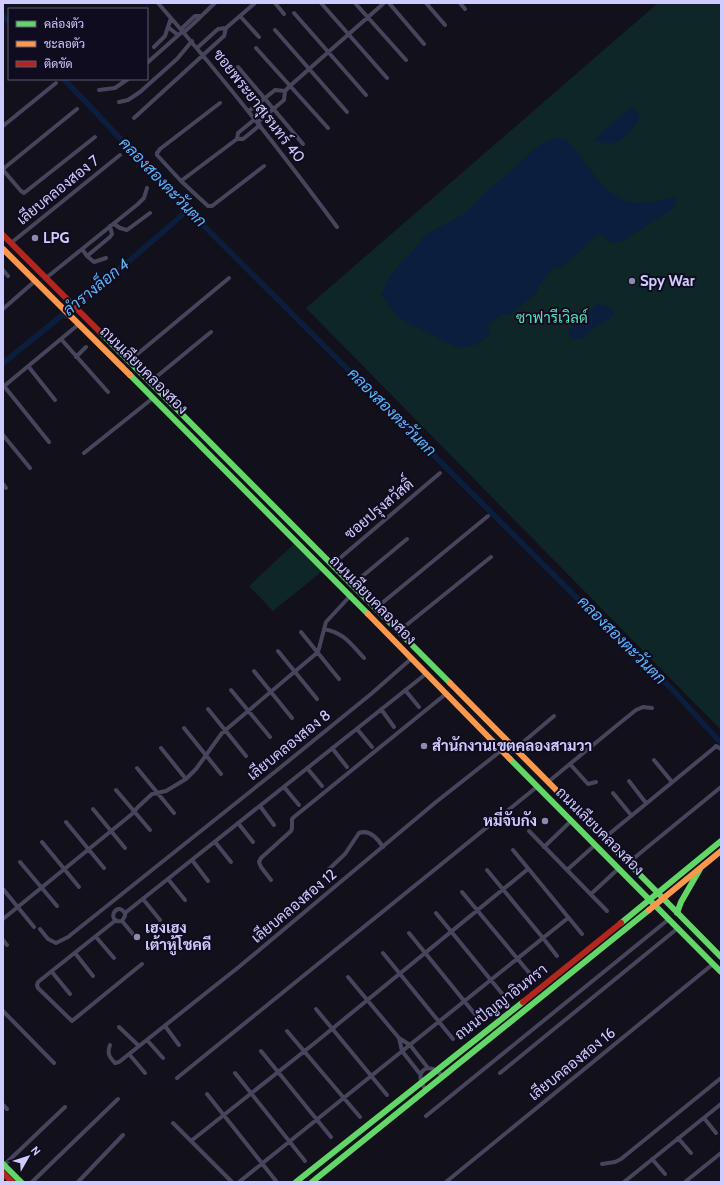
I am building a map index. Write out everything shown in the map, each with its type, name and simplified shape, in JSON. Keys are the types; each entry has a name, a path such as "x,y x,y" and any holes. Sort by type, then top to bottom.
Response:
{"main road":[{"name":"ถนนเลียบคลองสอง","path":"3,235 400,631 657,894 721,957"},
{"name":"ถนนเลียบคลองสอง","path":"4,252 79,324 351,596 721,972"},
{"path":"528,776 535,769"},
{"name":"ถนนปัญญาอินทรา","path":"312,1182 426,1090 652,902 657,894 721,842"},
{"name":"ถนนปัญญาอินทรา","path":"296,1182 652,902 662,899 721,851"},
{"path":"677,913 680,901 696,879 700,868"},
{"path":"3,1165 21,1182"},
{"path":"3,1173 12,1182"}],"street":[{"name":"ซอยพระยาสุเรนทร์ 40","path":"158,3 192,41 258,122 337,227"},
{"path":"148,62 182,31 198,20 200,16 215,3"},
{"path":"197,48 218,29 226,28 255,3"},
{"path":"275,3 284,14"},
{"path":"321,3 387,78"},
{"path":"355,3 406,60"},
{"path":"182,181 237,139 242,139 258,122 284,100 285,91 290,85 384,3"},
{"path":"389,3 424,44"},
{"path":"426,3 445,25"},
{"path":"460,3 465,9"},
{"path":"294,13 366,95"},
{"path":"240,16 259,37"},
{"path":"154,47 165,36 171,18"},
{"path":"168,27 178,35"},
{"path":"134,118 204,56 224,36 226,28"},
{"path":"275,30 347,112"},
{"path":"119,102 128,100 140,92 177,59 192,41"},
{"path":"256,48 328,128"},
{"path":"238,67 303,144"},
{"path":"99,90 115,88 127,80"},
{"path":"3,126 56,83"},
{"path":"249,111 275,90 285,91"},
{"path":"220,103 160,149 157,153 159,157 205,205 210,206 264,166"},
{"path":"77,109 3,169 20,191 24,193 95,137"},
{"path":"237,139 238,133 258,122"},
{"name":"เลียบคลองสอง 7","path":"11,243 120,155"},
{"path":"46,278 144,198 147,188"},
{"path":"112,225 127,230 150,213"},
{"path":"87,256 110,237 112,234 112,225"},
{"path":"82,249 94,262 106,258"},
{"path":"3,270 8,276"},
{"path":"129,361 229,278"},
{"path":"3,308 35,281"},
{"path":"49,442 4,386 79,324"},
{"path":"150,382 211,332"},
{"path":"60,339 108,392"},
{"path":"76,357 86,347"},
{"path":"28,366 55,400"},
{"path":"84,453 153,398"},
{"path":"3,435 30,468"},
{"name":"ซอยปรุงสวัสดิ์","path":"333,564 440,473"},
{"path":"376,608 488,516"},
{"path":"353,584 407,538"},
{"path":"400,631 491,557"},
{"path":"3,919 135,811 145,800 157,793 166,791 186,779 196,769 225,730 318,652 326,622 351,596"},
{"path":"324,629 340,634 346,638 364,658"},
{"path":"301,632 339,679"},
{"path":"278,651 316,699"},
{"name":"เลียบคลองสอง 8","path":"40,929 52,942 61,942 229,809 371,694 412,658"},
{"path":"254,671 292,718"},
{"path":"122,920 125,913 427,673"},
{"path":"231,690 270,737"},
{"path":"405,690 419,707"},
{"path":"271,880 259,862 261,858 291,831 292,819 446,693"},
{"path":"548,782 636,710 643,707 652,708"},
{"path":"208,708 246,756"},
{"path":"381,709 394,727"},
{"path":"515,749 554,716"},
{"path":"184,728 222,774"},
{"path":"357,729 372,747"},
{"path":"603,839 716,746 721,749"},
{"path":"161,748 186,779"},
{"path":"332,748 347,767"},
{"name":"เลียบคลองสอง 12","path":"110,1045 108,1052 115,1063 120,1062 240,966 436,802 502,750"},
{"path":"654,760 672,782"},
{"path":"570,764 588,784 596,782"},
{"path":"137,768 174,813"},
{"path":"307,768 322,786"},
{"path":"629,781 646,803"},
{"path":"177,1078 538,786"},
{"path":"284,787 299,805"},
{"path":"628,863 721,787"},
{"path":"116,790 150,830"},
{"path":"613,793 631,815"},
{"path":"260,806 274,825"},
{"path":"93,809 125,848"},
{"path":"544,847 571,821"},
{"path":"66,822 104,868"},
{"path":"238,823 253,842"},
{"path":"529,831 607,911"},
{"path":"328,870 345,854 359,833 362,832 372,834 384,847"},
{"path":"42,842 79,887"},
{"path":"215,842 231,862"},
{"path":"567,870 595,845"},
{"path":"513,850 582,934"},
{"path":"192,860 208,881"},
{"path":"20,862 56,906"},
{"path":"191,1141 528,869"},
{"path":"591,894 618,869"},
{"path":"487,870 557,956"},
{"path":"168,879 184,900"},
{"path":"3,889 34,927"},
{"path":"462,892 531,975"},
{"path":"143,899 160,920"},
{"path":"116,920 113,917 115,910 123,910 125,913"},
{"path":"436,913 504,996"},
{"path":"239,1182 568,918"},
{"path":"426,1116 669,919"},
{"path":"122,920 116,920 38,982 38,988 72,1021 142,964"},
{"path":"122,920 137,939"},
{"path":"500,1073 678,928"},
{"path":"410,933 478,1018"},
{"path":"96,936 114,958"},
{"path":"3,940 8,945"},
{"path":"75,953 93,976"},
{"path":"383,953 453,1040"},
{"name":"เลียบคลองสอง 16","path":"446,1182 714,964"},
{"path":"52,972 70,994"},
{"path":"348,977 399,1038 410,1044 428,1068"},
{"path":"316,1009 387,1094"},
{"path":"3,1011 54,1063"},
{"path":"165,1026 178,1045"},
{"path":"119,1027 139,1046"},
{"path":"287,1031 360,1117"},
{"path":"399,1038 402,1052 420,1074 421,1083 426,1090"},
{"path":"147,1040 163,1058"},
{"path":"261,1051 331,1137"},
{"path":"129,1054 145,1073"},
{"path":"420,1074 423,1070 428,1068 437,1070 442,1076"},
{"path":"235,1073 305,1161"},
{"path":"602,1164 615,1162 621,1159 721,1078"},
{"path":"207,1094 263,1163 276,1182"},
{"path":"32,1182 118,1100"},
{"path":"626,1181 721,1104"},
{"path":"3,1165 65,1107"},
{"path":"704,1118 716,1133"},
{"path":"173,1123 232,1182"},
{"path":"78,1182 123,1135"},
{"path":"678,1138 690,1153"},
{"path":"685,1182 721,1153"},
{"path":"652,1159 665,1174"}],"green space":[{"name":"ซาฟารีเวิลด์","path":"658,3 721,3 721,730 306,308"},
{"path":"297,541 325,569 273,611 249,586"}],"water":[{"path":"633,106 640,117 635,127 623,139 615,143 594,141 597,136"},
{"path":"556,137 572,145 605,187 614,195 623,200 645,203 676,196 675,207 625,240 613,244 598,234 563,267 554,268 539,285 537,292 511,315 502,314 488,325 490,334 482,341 470,347 454,346 400,319 381,295 392,273 411,253 425,235 462,215 482,195 538,146"},
{"path":"597,304 607,306 614,312 609,319 592,329 581,339 571,339 568,331"}],"waterway":[{"name":"คลองสองตะวันตก","path":"3,16 8,21"},
{"name":"คลองสองตะวันตก","path":"65,80 187,209 587,608 670,687 721,743"},
{"name":"ลำรางล็อก 4","path":"3,363 128,262 180,217 187,209"}],"traffic: fast":[{"path":"101,333 450,683"},
{"path":"130,375 368,614"},
{"path":"510,759 721,972"},
{"path":"579,813 721,957"},
{"path":"621,923 721,841"},
{"path":"677,913 681,902 700,869"},
{"path":"312,1182 649,910"},
{"path":"296,1182 523,1002"},
{"path":"3,1164 21,1182"}],"traffic: slow":[{"path":"3,249 130,375"},
{"path":"368,614 510,759"},
{"path":"450,683 579,813"},
{"path":"649,910 721,851"}],"traffic: jam":[{"path":"3,235 101,333"},
{"path":"523,1002 621,923"},
{"path":"3,1173 12,1182"}],"place":[{"name":"LPG","path":"35,238"},
{"name":"Spy War","path":"632,281"},
{"name":"สำนักงานเขตคลองสามวา","path":"424,746"},
{"name":"หมี่จับกัง","path":"545,821"},
{"name":"เฮงเฮง เต้าหู้โชคดี","path":"137,937"}]}
